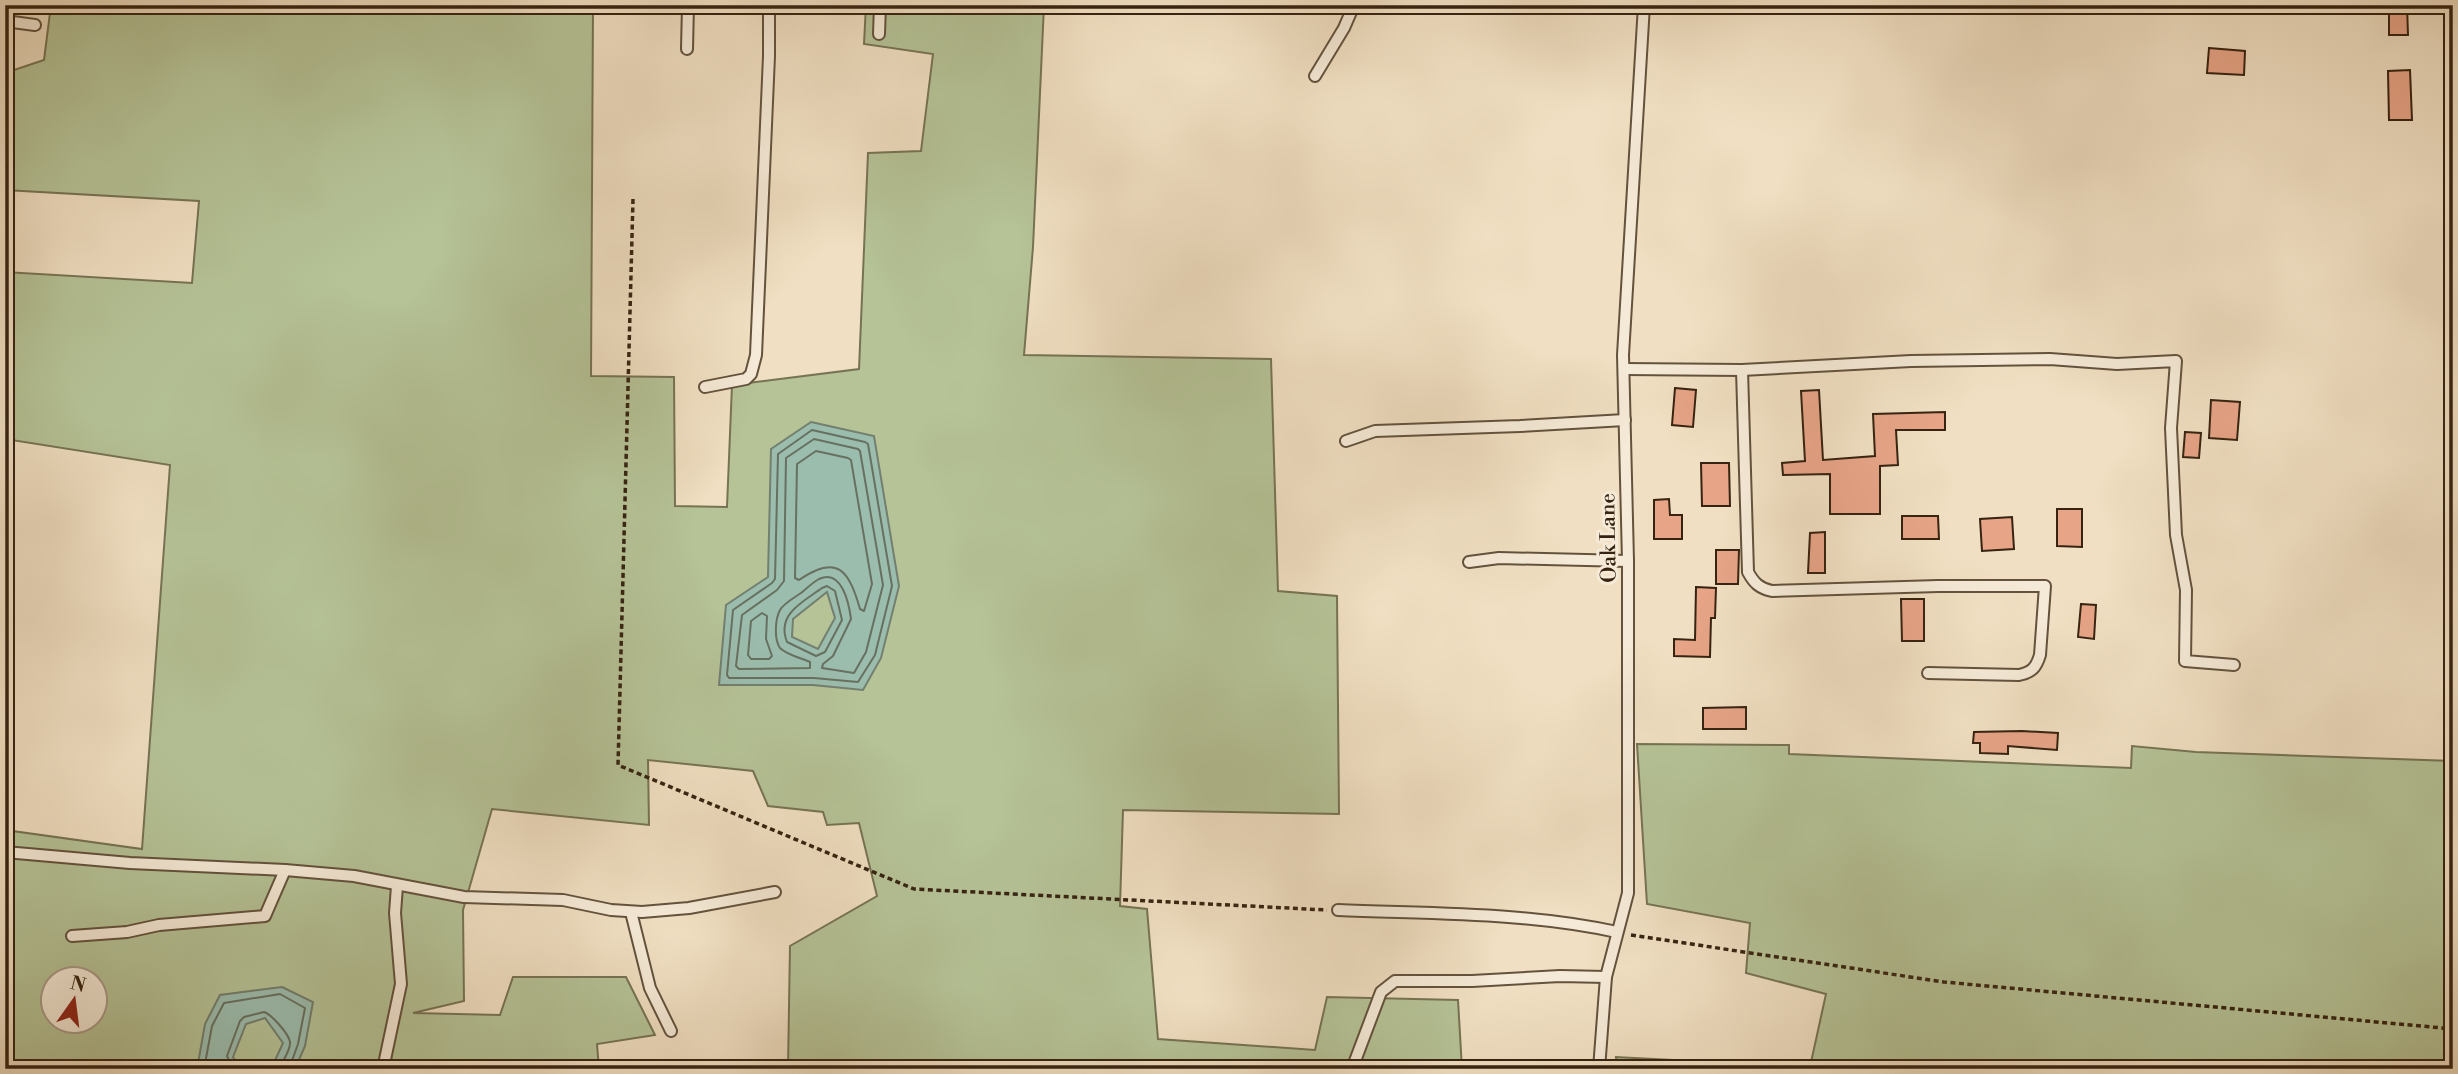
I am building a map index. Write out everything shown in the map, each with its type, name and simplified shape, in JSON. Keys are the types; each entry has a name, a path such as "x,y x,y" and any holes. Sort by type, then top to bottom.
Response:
{"lane":[{"path":"687,49 688,5"},
{"path":"705,387 746,379 751,374 756,355 769,5"},
{"path":"879,34 880,5"},
{"path":"1315,76 1344,28 1354,5"},
{"name":"Oak Lane","path":"1599,1069 1606,977 1628,893 1628,561 1624,369 1644,5"},
{"path":"5,22 36,25"},
{"path":"1624,369 1742,370 1911,361 2050,359 2117,364 2176,360 2171,428 2176,535 2186,590 2185,661 2234,665"},
{"path":"1742,370 1748,572 1754,583 1772,591 2045,586 2040,655 2037,666 2031,672 2019,675 1928,673"},
{"path":"1346,441 1375,431 1625,420"},
{"path":"1469,562 1499,558 1628,561"},
{"path":"5,852 130,863 354,876 464,897 563,900 631,912 690,908 775,892"},
{"path":"72,936 265,916 285,870"},
{"path":"383,1069 401,984 395,913 397,886"},
{"path":"1338,910 1512,918 1591,926 1617,932"},
{"path":"631,912 650,988 671,1031"},
{"path":"1352,1069 1381,992 1395,981 1606,977"}],"path":[{"path":"633,199 618,765 914,889 1338,910"},
{"path":"1617,932 1944,982 2453,1029"}],"shaded area":[{"path":"51,5 593,5 591,376 674,377 675,506 727,507 732,385 859,369 868,153 921,151 933,54 864,44 866,5 1044,5 1033,247 1024,355 1271,359 1278,591 1337,596 1339,814 1123,810 1120,906 1147,909 1158,1039 1315,1050 1327,997 1458,1000 1462,1069 788,1069 790,946 877,896 859,823 827,825 823,812 768,806 753,771 648,760 649,825 492,809 463,910 464,1001 413,1013 500,1015 513,977 626,977 655,1035 597,1044 599,1069 5,1069 5,830 142,849 170,465 5,439 5,272 192,283 199,201 5,190 5,73 44,60"},
{"path":"2453,50 2453,357 2447,357"},
{"path":"1637,744 1789,745 1789,754 2131,768 2132,746 2196,752 2453,761 2453,1069 1617,1069 1616,1057 1810,1067 1826,994 1746,973 1750,923 1647,904"}],"water":[{"path":"811,422 874,436 899,586 881,658 863,690 813,685 719,685 726,605 768,577 771,449","holes":["827,592 835,618 818,649 792,637 793,619"]},
{"path":"282,987 313,1002 305,1046 295,1069 271,1069 283,1043 265,1018 246,1024 233,1057 242,1069 197,1069 205,1024 220,995"}],"building":[{"path":"2389,5 2407,5 2408,35 2389,35"},
{"path":"2209,48 2245,51 2244,75 2207,73"},
{"path":"2410,70 2412,120 2389,120 2388,71"},
{"path":"1675,388 1696,390 1693,427 1672,425"},
{"path":"1819,390 1823,460 1875,456 1873,414 1945,412 1945,430 1896,430 1898,465 1880,466 1880,514 1830,514 1830,474 1783,475 1782,463 1805,461 1801,391"},
{"path":"2211,400 2240,402 2237,440 2209,438"},
{"path":"2185,432 2201,433 2199,458 2183,457"},
{"path":"1701,463 1729,463 1730,506 1702,506"},
{"path":"1669,499 1670,515 1682,515 1682,539 1654,539 1654,500"},
{"path":"2057,509 2082,509 2082,547 2057,546"},
{"path":"1902,516 1938,516 1939,539 1902,539"},
{"path":"2012,517 2014,549 1982,551 1980,519"},
{"path":"1825,532 1825,573 1808,573 1810,533"},
{"path":"1716,550 1739,550 1738,584 1716,584"},
{"path":"1696,587 1716,588 1715,618 1711,618 1710,657 1674,656 1674,639 1695,640"},
{"path":"1901,599 1924,599 1924,641 1902,641"},
{"path":"2081,604 2096,605 2094,639 2078,637"},
{"path":"1746,707 1746,729 1703,729 1703,708"},
{"path":"1974,732 2058,733 2057,750 2008,746 2008,754 1980,753 1980,743 1973,743"}]}
